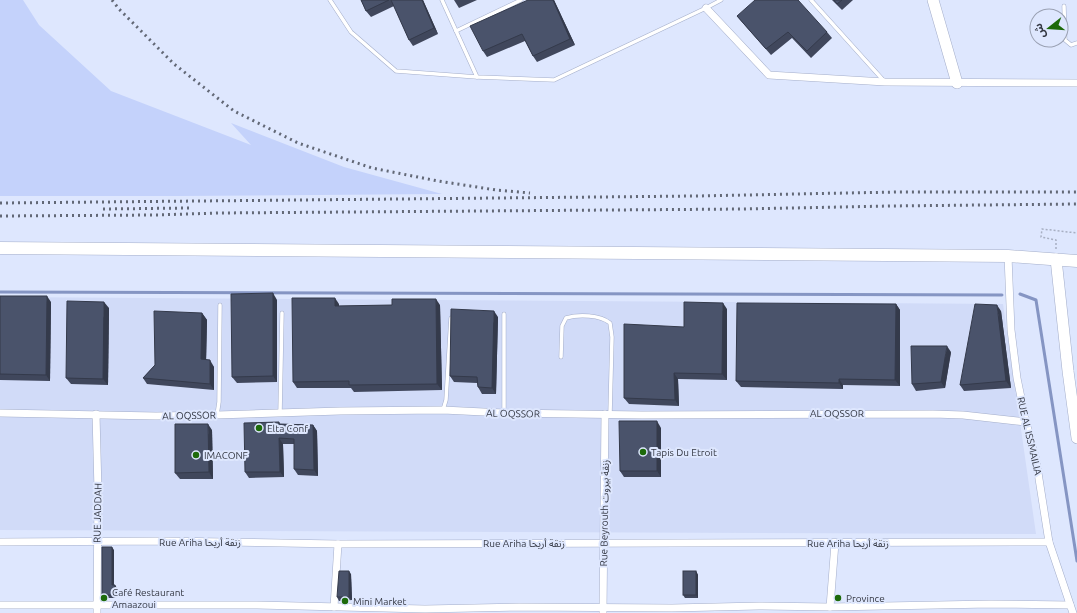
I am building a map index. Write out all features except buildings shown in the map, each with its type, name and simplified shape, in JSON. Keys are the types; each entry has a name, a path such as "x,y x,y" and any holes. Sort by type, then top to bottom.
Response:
{"main road":[{"path":"0,248 1008,256 1077,261"}],"street":[{"path":"933,0 957,83"},
{"path":"706,8 769,75 885,82 1077,83"},
{"name":"RUE AL ISSMAILIA","path":"1008,256 1011,336 1017,378 1036,460 1049,542 1073,613"},
{"path":"1056,259 1067,364 1077,438"},
{"name":"AL OQSSOR","path":"0,412 156,416 340,410 443,410 504,413 650,415 933,414 963,415 1026,422"},
{"name":"RUE JADDAH","path":"96,414 98,477 97,613"},
{"name":"Rue Beyrouth زنقة بيروت","path":"603,611 603,543 608,414"},
{"name":"Rue Ariha زنقة أريحا","path":"0,542 232,542 338,544 1049,542"},
{"path":"830,607 835,543"},
{"path":"334,607 338,544"},
{"path":"0,605 257,605 425,611 519,607 603,611 759,610 830,607 913,609 1070,605"},
{"path":"256,613 257,605"}],"lane":[{"path":"330,0 351,32 396,71 477,77 554,80 721,0"},
{"path":"442,0 477,77"},
{"path":"456,31 521,0"},
{"path":"811,0 885,82"},
{"path":"1064,6 1065,40 1071,45 1077,43"},
{"path":"217,415 220,402 220,305"},
{"path":"280,413 282,313"},
{"path":"504,314 504,413"},
{"path":"443,410 446,400 451,316"},
{"path":"562,356 562,326 566,318 578,316 600,318 610,323 612,337 608,414"}],"path":[{"path":"1056,240 1041,237 1042,229 1077,233"}],"shaded area":[{"path":"0,0 23,0 39,25 111,91 251,145 231,123 344,167 442,194 0,196"},
{"path":"0,297 1003,304 1036,534 0,530"}],"waterway":[{"path":"0,292 1002,295"},
{"path":"1020,294 1036,300 1077,561"}],"railway":[{"path":"112,0 119,9 174,64 234,111 298,143 372,168 438,181 496,190 530,193"},
{"path":"0,203 696,196 897,192 1077,192"},
{"path":"0,216 743,209 1077,204"},
{"path":"103,209 189,208"}],"place":[{"name":"Elta Conf","path":"259,428"},
{"name":"Tapis Du Etroit","path":"643,452"},
{"name":"IMACONF","path":"196,455"},
{"name":"Café Restaurant Amaazoui","path":"104,598"},
{"name":"Province","path":"838,598"},
{"name":"Mini Market","path":"345,601"}]}
